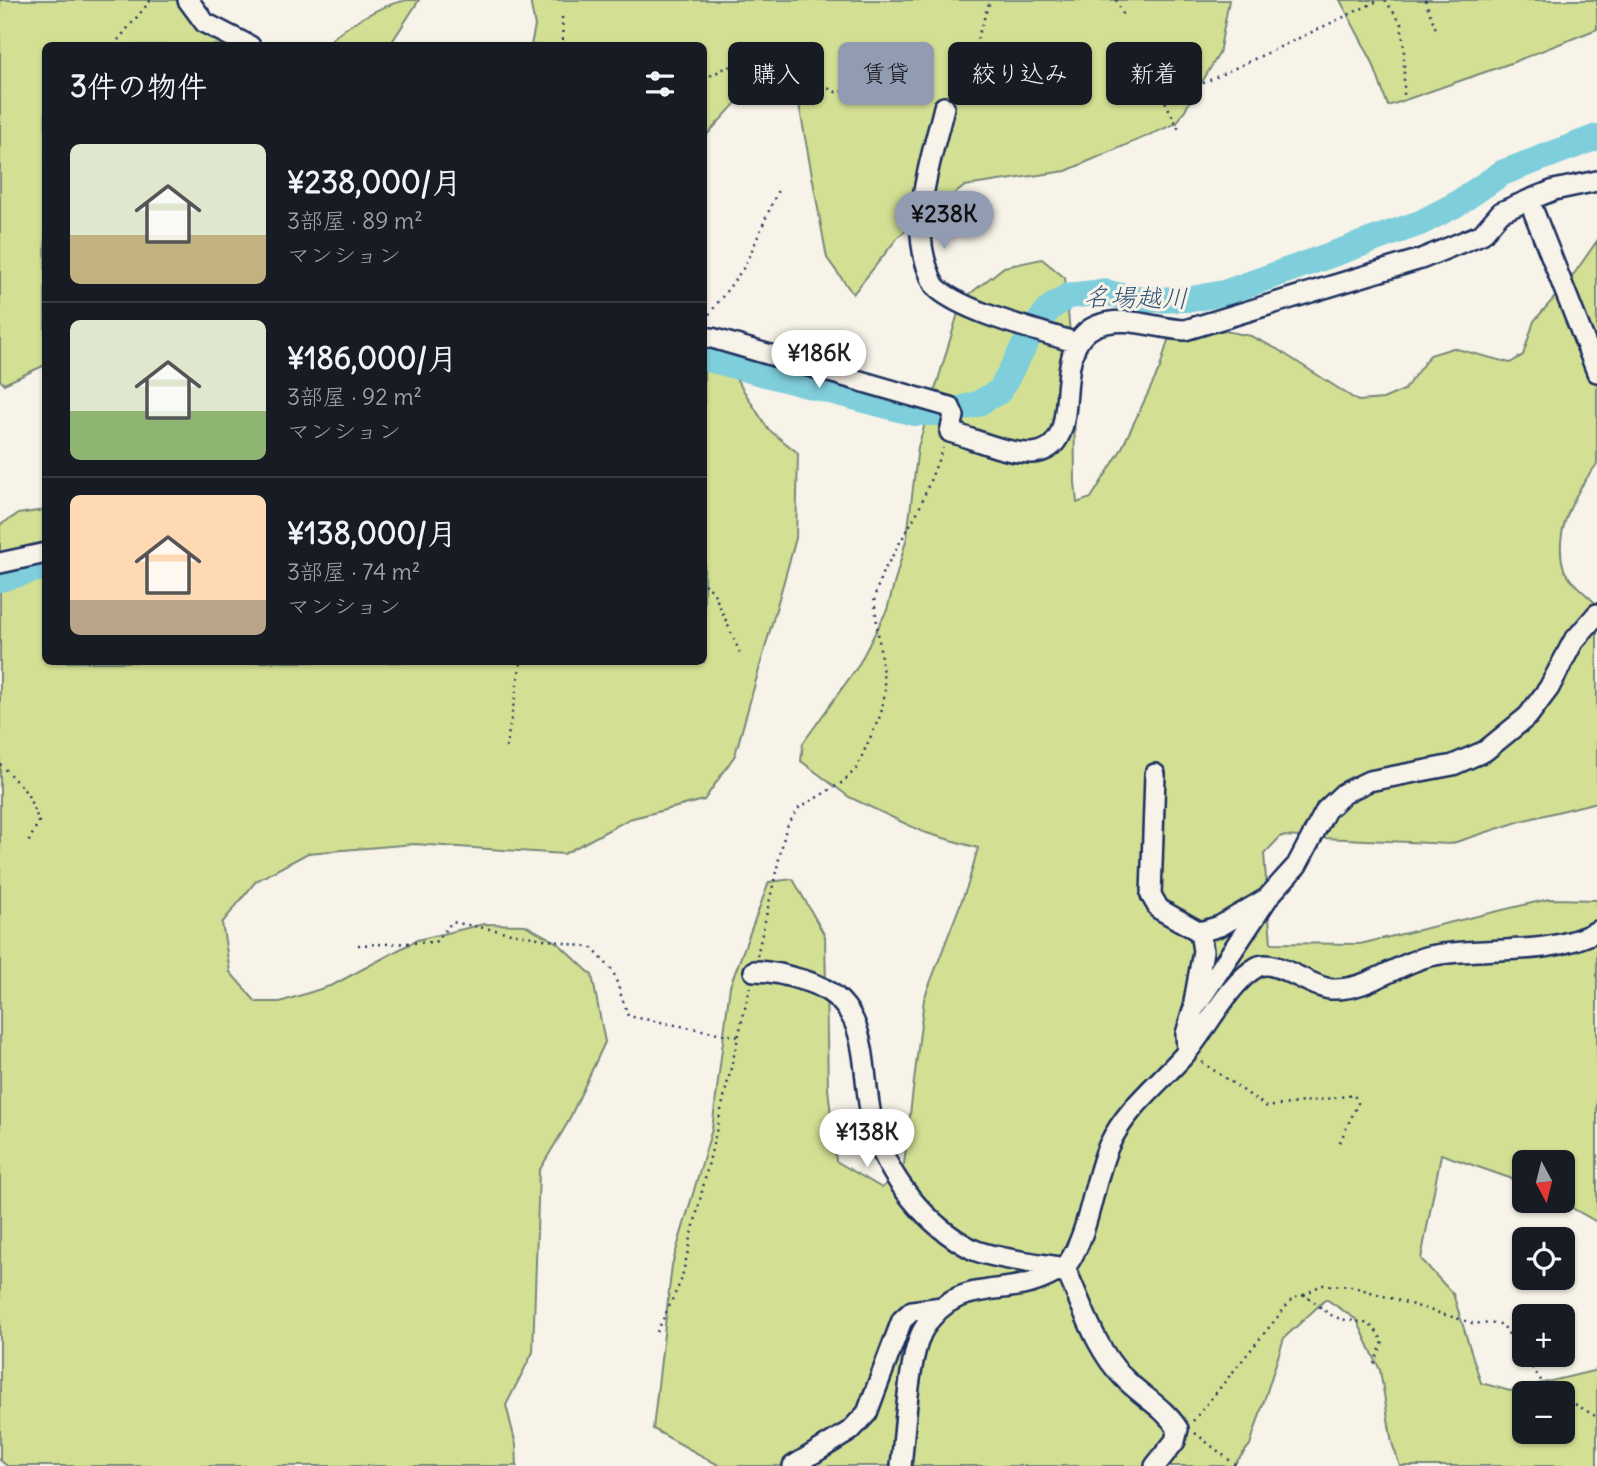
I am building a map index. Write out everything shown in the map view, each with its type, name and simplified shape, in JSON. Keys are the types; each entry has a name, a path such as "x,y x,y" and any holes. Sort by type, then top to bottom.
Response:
{"street":[{"path":"188,0 205,23 242,42"},
{"path":"944,107 923,196 926,264 935,287 960,304 1077,343"},
{"path":"707,338 950,407 951,425 1022,452 1035,453 1048,449 1058,441 1063,427 1069,363 1077,343 1094,327 1113,322 1140,322 1166,330 1185,330 1421,259 1482,234 1501,212 1554,190 1597,181"},
{"path":"1529,200 1597,372"},
{"path":"0,563 42,554"},
{"path":"1193,1010 1269,896 1297,865 1326,810 1343,793 1369,781 1453,765 1485,751 1528,716 1549,688 1573,642 1597,614"},
{"path":"1155,774 1151,895 1159,909 1200,932 1220,926 1269,896"},
{"path":"793,1466 850,1432 867,1413 902,1320 912,1311 942,1307 981,1289 1026,1285 1065,1268 1077,1247 1108,1146 1125,1117 1187,1051 1239,982 1259,965 1272,964 1309,984 1332,989 1362,985 1408,962 1433,956 1561,944 1583,939 1597,931"},
{"path":"1187,1051 1186,1034 1203,951 1200,932"},
{"path":"754,971 772,971 818,985 841,999 853,1017 865,1061 873,1126 884,1159 908,1195 942,1231 974,1251 1065,1268"},
{"path":"1065,1268 1101,1348 1122,1377 1170,1417 1178,1429 1175,1441 1154,1466"},
{"path":"901,1466 912,1370 922,1331 942,1307"}],"path":[{"path":"118,40 151,0"},
{"path":"707,77 727,67 774,63 836,92 894,85 944,107 957,104 990,0"},
{"path":"1116,0 1124,16"},
{"path":"1202,85 1382,0 1402,23 1404,95"},
{"path":"1425,0 1437,32"},
{"path":"562,17 563,42"},
{"path":"1166,105 1179,130"},
{"path":"707,318 745,266 778,190"},
{"path":"657,1332 681,1281 786,828 799,808 843,782 856,769 881,714 885,691 874,598 882,574 919,509 951,425"},
{"path":"707,586 713,591 740,653"},
{"path":"506,748 520,665"},
{"path":"0,764 27,793 39,821 27,845"},
{"path":"358,945 435,942 452,922 592,948 613,971 628,1016 739,1037"},
{"path":"1187,1051 1267,1107 1354,1096 1358,1103 1339,1144"},
{"path":"1178,1429 1191,1423 1293,1298 1321,1285 1351,1286 1472,1323 1502,1324 1542,1381"},
{"path":"1304,1295 1332,1315 1365,1321 1377,1331 1383,1342 1373,1366"},
{"path":"1575,1404 1597,1416"},
{"path":"1178,1429 1194,1432 1237,1466"}],"green space":[{"path":"0,0 201,0 221,31 223,42 42,42 42,366 4,384 0,380"},
{"path":"407,0 419,0 392,42 329,42 363,17"},
{"path":"530,0 1229,0 1219,54 1202,82 1202,42 1106,42 1106,105 1188,105 1177,123 1066,171 965,186 899,236 853,294 827,258 799,105 824,105 824,42 728,42 728,105 734,105 707,135 707,42 532,42 535,26"},
{"path":"1340,0 1597,0 1597,29 1511,63 1388,106 1372,61"},
{"path":"1597,241 1597,464 1568,513 1561,541 1561,555 1566,574 1597,605 1597,802 1521,821 1450,844 1281,836 1264,854 1271,943 1360,944 1549,899 1597,900 1597,1222 1575,1210 1575,1150 1512,1150 1512,1179 1441,1154 1421,1259 1453,1294 1481,1383 1512,1391 1512,1444 1575,1444 1575,1381 1551,1381 1597,1370 1597,1466 1400,1466 1392,1443 1380,1370 1357,1320 1326,1299 1284,1338 1250,1445 1233,1466 720,1466 653,1429 672,1265 712,1129 730,986 769,882 793,879 825,936 828,1088 836,1161 882,1188 904,1164 924,999 968,884 978,848 923,832 849,797 801,761 803,743 858,666 887,610 907,537 918,447 962,300 1004,267 1042,259 1065,278 1074,379 1077,503 1091,498 1121,450 1160,368 1168,340 1204,327 1251,336 1277,349 1358,401 1383,399 1404,390 1430,355 1453,348 1510,363 1523,355 1534,321 1569,281"},
{"path":"707,333 768,429 798,453 796,538 735,755 704,800 629,819 564,854 414,844 308,853 256,881 222,923 230,972 256,1002 280,1002 333,985 417,940 484,924 525,925 558,943 592,975 605,1042 567,1124 539,1171 533,1352 506,1405 516,1445 517,1466 7,1466 0,1460 0,525 18,514 42,510 42,665 707,665"}],"waterway":[{"name":"名場越川","path":"707,359 914,413 945,413 977,404 1000,391 1032,331 1049,309 1068,296 1103,292 1142,300 1192,299 1224,293 1420,223 1455,205 1502,173 1597,137"},
{"name":"名場越川","path":"0,579 42,568"}]}
